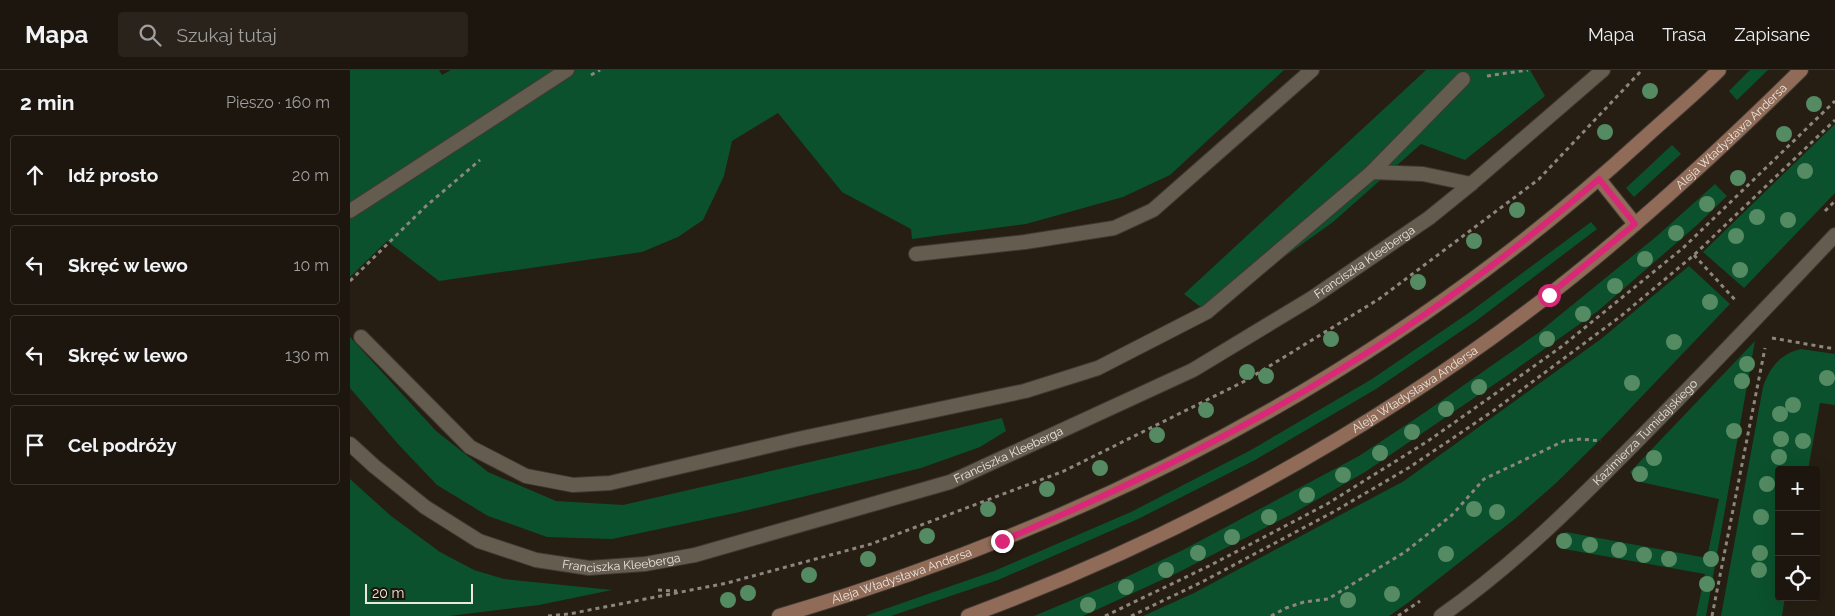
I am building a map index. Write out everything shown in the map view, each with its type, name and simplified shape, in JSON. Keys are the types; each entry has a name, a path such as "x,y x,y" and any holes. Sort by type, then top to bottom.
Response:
{"main road":[{"name":"Aleja Władysława Andersa","path":"779,616 887,583 1002,541 1139,480 1244,426 1343,368 1425,314 1512,250 1599,179 1719,70"},
{"name":"Aleja Władysława Andersa","path":"968,616 1019,597 1119,554 1207,512 1321,450 1397,403 1486,342 1555,290 1635,224 1709,159 1801,70"},
{"path":"1599,179 1635,224"}],"street":[{"path":"350,211 568,70"},
{"path":"916,254 1025,242 1114,228 1153,210 1312,70"},
{"name":"Franciszka Kleeberga","path":"350,444 425,507 479,541 536,560 589,568 645,564 695,555 950,482 1194,370 1312,298 1429,218 1602,70"},
{"path":"361,338 470,446 526,476 573,484 610,483 798,439 1025,392 1098,368 1207,312 1372,172 1463,79"},
{"path":"1372,172 1423,174 1471,184"},
{"name":"Kazimierza Tumidajskiego","path":"1441,616 1474,593 1532,544 1592,487 1835,235"}],"path":[{"path":"1105,616 1209,566 1326,504 1428,440 1492,396 1561,347 1683,248 1835,101"},
{"path":"1131,616 1202,582 1335,511 1410,468 1493,411 1622,316 1694,255 1835,120"},
{"path":"350,282 426,206 486,154"},
{"path":"1767,337 1835,349"},
{"path":"1712,616 1765,347"},
{"path":"1271,616 1286,608 1304,602 1328,599 1405,552 1452,515 1484,479 1564,441 1581,439 1604,442"}],"green space":[{"path":"350,70 439,70 442,75 451,70 1284,70 1170,175 1123,197 1026,224 912,239 911,229 842,192 778,113 732,141 724,176 703,220 678,237 642,252 439,281 387,241 350,277"},
{"path":"1426,70 1530,70 1545,96 1465,160 1421,144 1333,222 1207,312 1184,294"},
{"path":"1750,70 1768,70 1737,100 1729,91"},
{"path":"1835,124 1835,193 1744,288 1703,252"},
{"path":"1672,145 1681,154 1634,197 1626,188"},
{"path":"1715,184 1727,196 1697,225 1598,311 1365,472 1292,514 1179,572 1083,616 1034,616 1120,580 1181,551 1359,456 1538,333 1657,236"},
{"path":"1591,222 1597,229 1476,321 1376,389 1255,460 1138,519 998,580 891,616 865,616 994,571 1131,512 1251,450 1372,379 1470,312"},
{"path":"1689,266 1730,304 1604,436 1555,484 1516,518 1389,616 1143,616 1194,593 1404,481 1601,339"},
{"path":"350,337 436,431 488,472 556,501 623,505 1002,418 1006,431 980,447 921,468 740,512 612,539 547,537 488,516 437,485 398,444 350,388"},
{"path":"1755,341 1706,616 1696,616 1705,574 1564,549 1558,544 1558,538 1566,532 1707,558 1719,499 1636,481 1630,472"},
{"path":"1801,349 1835,354 1835,405 1820,403 1809,466 1775,466 1775,601 1784,601 1782,616 1721,616 1763,387 1769,373 1777,362 1794,351"},
{"path":"350,479 391,516 440,552 474,570 504,579 612,590 539,605 449,616 350,616"}],"route":[{"path":"1002,541 1139,480 1227,435 1343,368 1455,293 1512,250 1599,179 1635,224 1549,295"}]}
